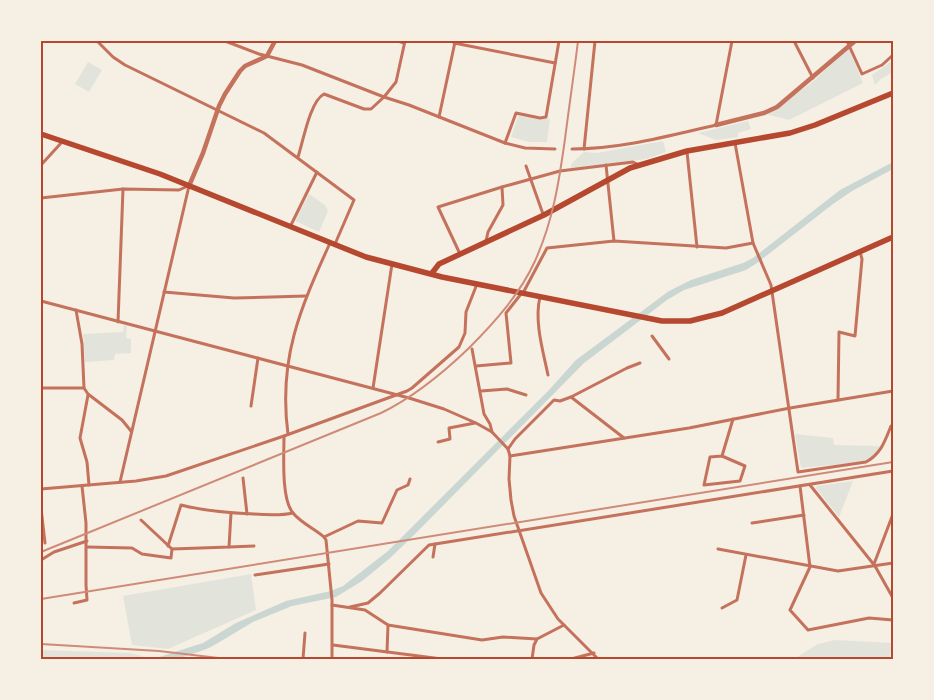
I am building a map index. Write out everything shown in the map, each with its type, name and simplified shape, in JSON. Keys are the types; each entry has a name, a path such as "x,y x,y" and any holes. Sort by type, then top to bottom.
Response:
{"main road":[{"path":"416,269 439,264 544,215 630,168 687,151 798,130 893,93"},
{"path":"41,134 138,166 366,257 477,284 671,322 707,318 737,307 893,237"},
{"path":"432,273 439,264"}],"street":[{"path":"97,41 113,57 125,65 264,133 354,200 306,296 299,315 287,365 285,402 288,434"},
{"path":"226,41 250,52 302,66 505,143 525,148 556,149"},
{"path":"120,482 189,186 203,153 217,110 240,71 245,66 267,56 275,41"},
{"path":"298,157 313,109 317,99 321,96 324,94 367,110 376,105 393,87 398,77 405,42 398,41"},
{"path":"505,143 516,113 540,118 546,117 559,41"},
{"path":"584,149 595,41"},
{"path":"716,125 732,41"},
{"path":"794,41 813,78"},
{"path":"572,149 618,146 716,125 771,110 786,101 848,44 855,41"},
{"path":"440,117 455,42 555,63"},
{"path":"848,44 862,74 882,65 893,55"},
{"path":"41,165 63,141"},
{"path":"735,142 753,243 770,280 798,472 866,462 872,459 883,447 891,426 893,426"},
{"path":"687,151 697,247"},
{"path":"460,254 438,207 560,171 632,162 640,165"},
{"path":"606,164 614,241"},
{"path":"526,166 544,215"},
{"path":"290,227 317,172"},
{"path":"41,198 123,189 179,190 189,186"},
{"path":"486,242 488,232 503,205 502,187"},
{"path":"118,322 123,189"},
{"path":"476,366 511,363 506,313 522,293 547,248 614,241 726,248 753,243"},
{"path":"838,400 839,332 855,336 862,259 860,252"},
{"path":"373,388 392,264"},
{"path":"41,489 166,476 284,436 412,388 459,347 465,333 466,312 477,284"},
{"path":"164,292 234,298 306,296"},
{"path":"540,297 538,313 542,350 548,375"},
{"path":"41,301 373,388 444,409 492,432 508,449 510,456 509,479 511,500 519,531 541,593 558,619 598,659"},
{"path":"76,310 82,344 84,388 88,394 122,420 131,432"},
{"path":"652,336 669,360"},
{"path":"472,349 484,414 492,432"},
{"path":"251,406 258,358"},
{"path":"508,449 515,439 554,400 560,401 571,397 640,363"},
{"path":"41,388 84,388"},
{"path":"481,391 507,389 526,395"},
{"path":"510,456 893,391"},
{"path":"88,394 80,438 87,462 88,485"},
{"path":"571,397 624,438"},
{"path":"722,456 733,419"},
{"path":"438,442 450,440 449,428 476,423"},
{"path":"284,436 284,473 289,506 293,513 324,537 329,564 332,600 332,659"},
{"path":"722,456 745,466 740,481 704,485 710,457 722,456"},
{"path":"350,607 368,603 429,545 893,471"},
{"path":"243,478 247,514"},
{"path":"324,537 358,521 382,523 397,490 408,485 410,479"},
{"path":"810,484 875,566 893,598"},
{"path":"74,603 87,600 87,541 82,486"},
{"path":"800,486 810,566 790,610 808,630 869,618 893,620"},
{"path":"168,546 180,505 231,513 283,516 293,513"},
{"path":"41,508 42,537 45,543"},
{"path":"229,547 231,513"},
{"path":"875,566 893,514"},
{"path":"752,523 804,515"},
{"path":"141,520 172,550 254,546"},
{"path":"41,560 54,552 87,541"},
{"path":"433,558 435,544"},
{"path":"87,547 132,548 142,554 171,558 172,550"},
{"path":"718,549 838,571 893,563"},
{"path":"722,608 737,600 746,554"},
{"path":"255,576 329,564"},
{"path":"332,605 366,610 388,625 482,640 503,637 537,639 564,625"},
{"path":"387,652 388,625"},
{"path":"303,659 305,633"},
{"path":"532,659 537,639"},
{"path":"332,645 442,659"},
{"path":"571,659 594,653"}],"shaded area":[{"path":"849,48 863,83 789,120 766,114 810,84"},
{"path":"893,60 893,72 875,85 872,75"},
{"path":"88,62 102,70 89,92 75,84"},
{"path":"519,114 550,119 547,142 529,142 511,137"},
{"path":"748,121 751,129 738,133 738,137 716,140 698,133"},
{"path":"663,141 666,152 646,159 571,168 571,164 584,152 597,153"},
{"path":"893,162 893,169 852,191 833,204 757,263 746,270 684,290 667,300 584,363 413,536 362,581 336,597 292,606 253,622 201,651 177,659 153,659 203,643 236,623 286,601 331,591 343,586 388,551 549,390 576,360 669,291 691,280 753,258 840,190"},
{"path":"309,194 325,205 328,211 319,232 295,221"},
{"path":"124,325 127,326 126,338 131,339 131,353 115,354 114,360 85,362 83,334 123,332"},
{"path":"795,434 833,438 834,445 880,446 874,459 866,462 801,468"},
{"path":"853,481 839,517 816,488 817,486"},
{"path":"251,574 256,610 168,649 132,645 123,596"},
{"path":"835,640 893,643 893,650 888,659 794,659 818,644"},
{"path":"41,650 130,653 149,658 41,659"}],"railway":[{"path":"41,552 381,413 405,400 427,384 469,348 497,318 522,285 541,246 558,186 578,41"},
{"path":"41,599 893,462"},
{"path":"41,644 159,651 227,659"}]}
